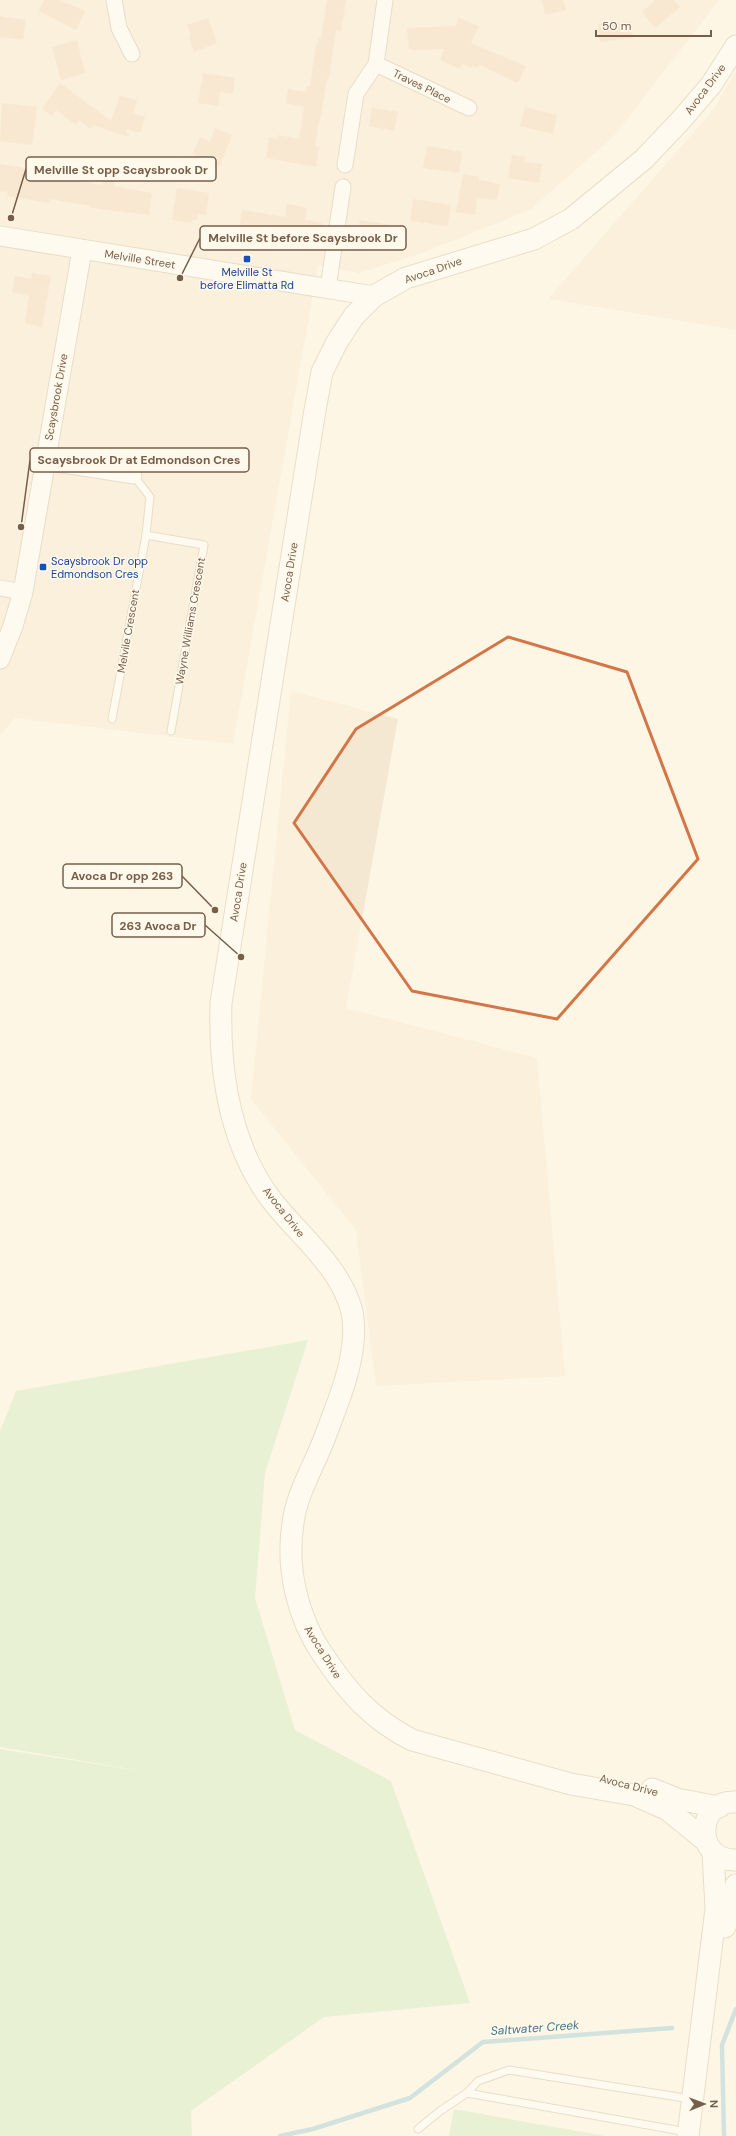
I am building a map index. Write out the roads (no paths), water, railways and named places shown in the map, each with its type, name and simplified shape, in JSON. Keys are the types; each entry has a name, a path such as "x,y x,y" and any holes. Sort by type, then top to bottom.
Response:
{"main road":[{"name":"Avoca Drive","path":"736,46 711,84 681,120 644,159 571,219 534,239 406,278 374,296 354,316 337,342 322,372 221,1003 220,1040 234,1122 250,1164 270,1198 326,1264 342,1286 352,1313 353,1346 345,1384 301,1493 293,1523 291,1557 302,1617 318,1647 337,1676 371,1714 390,1728 412,1740 571,1784 634,1795 668,1810 721,1858 736,1860"},
{"name":"Avoca Drive","path":"537,1774 573,1773 620,1780 657,1790 677,1799 727,1804"},
{"path":"688,2134 694,2100 716,1910 710,1847 705,1826 709,1816 727,1804"},
{"path":"707,1990 736,1885"}],"street":[{"path":"114,0 119,28 132,54"},
{"path":"345,165 356,94 376,64 385,0"},
{"name":"Traves Place","path":"376,64 469,108"},
{"path":"328,288 343,186"},
{"name":"Melville Street","path":"0,236 374,296"},
{"name":"Scaysbrook Drive","path":"0,658 13,626 23,592 44,462 82,250"},
{"path":"44,462 134,476"},
{"path":"0,588 23,592"}],"lane":[{"name":"Melvile Crescent","path":"112,719 146,535 150,497 134,476"},
{"name":"Wayne Williams Crescent","path":"146,535 204,545 171,731"},
{"path":"418,2129 440,2111 467,2093 478,2082 509,2070 694,2100"},
{"path":"467,2093 688,2134"}],"waterway":[{"name":"Saltwater Creek","path":"724,2136 722,2045 736,2009"},
{"name":"Saltwater Creek","path":"280,2136 313,2129 410,2098 483,2042 672,2028"}],"place":[{"name":"Melville St opp Scaysbrook Dr","path":"11,218"},
{"name":"Melville St before Elimatta Rd","path":"247,259"},
{"name":"Melville St before Scaysbrook Dr","path":"180,278"},
{"name":"Scaysbrook Dr at Edmondson Cres","path":"21,527"},
{"name":"Scaysbrook Dr opp Edmondson Cres","path":"43,567"},
{"name":"Avoca Dr opp 263","path":"215,910"},
{"name":"263 Avoca Dr","path":"241,957"}]}
